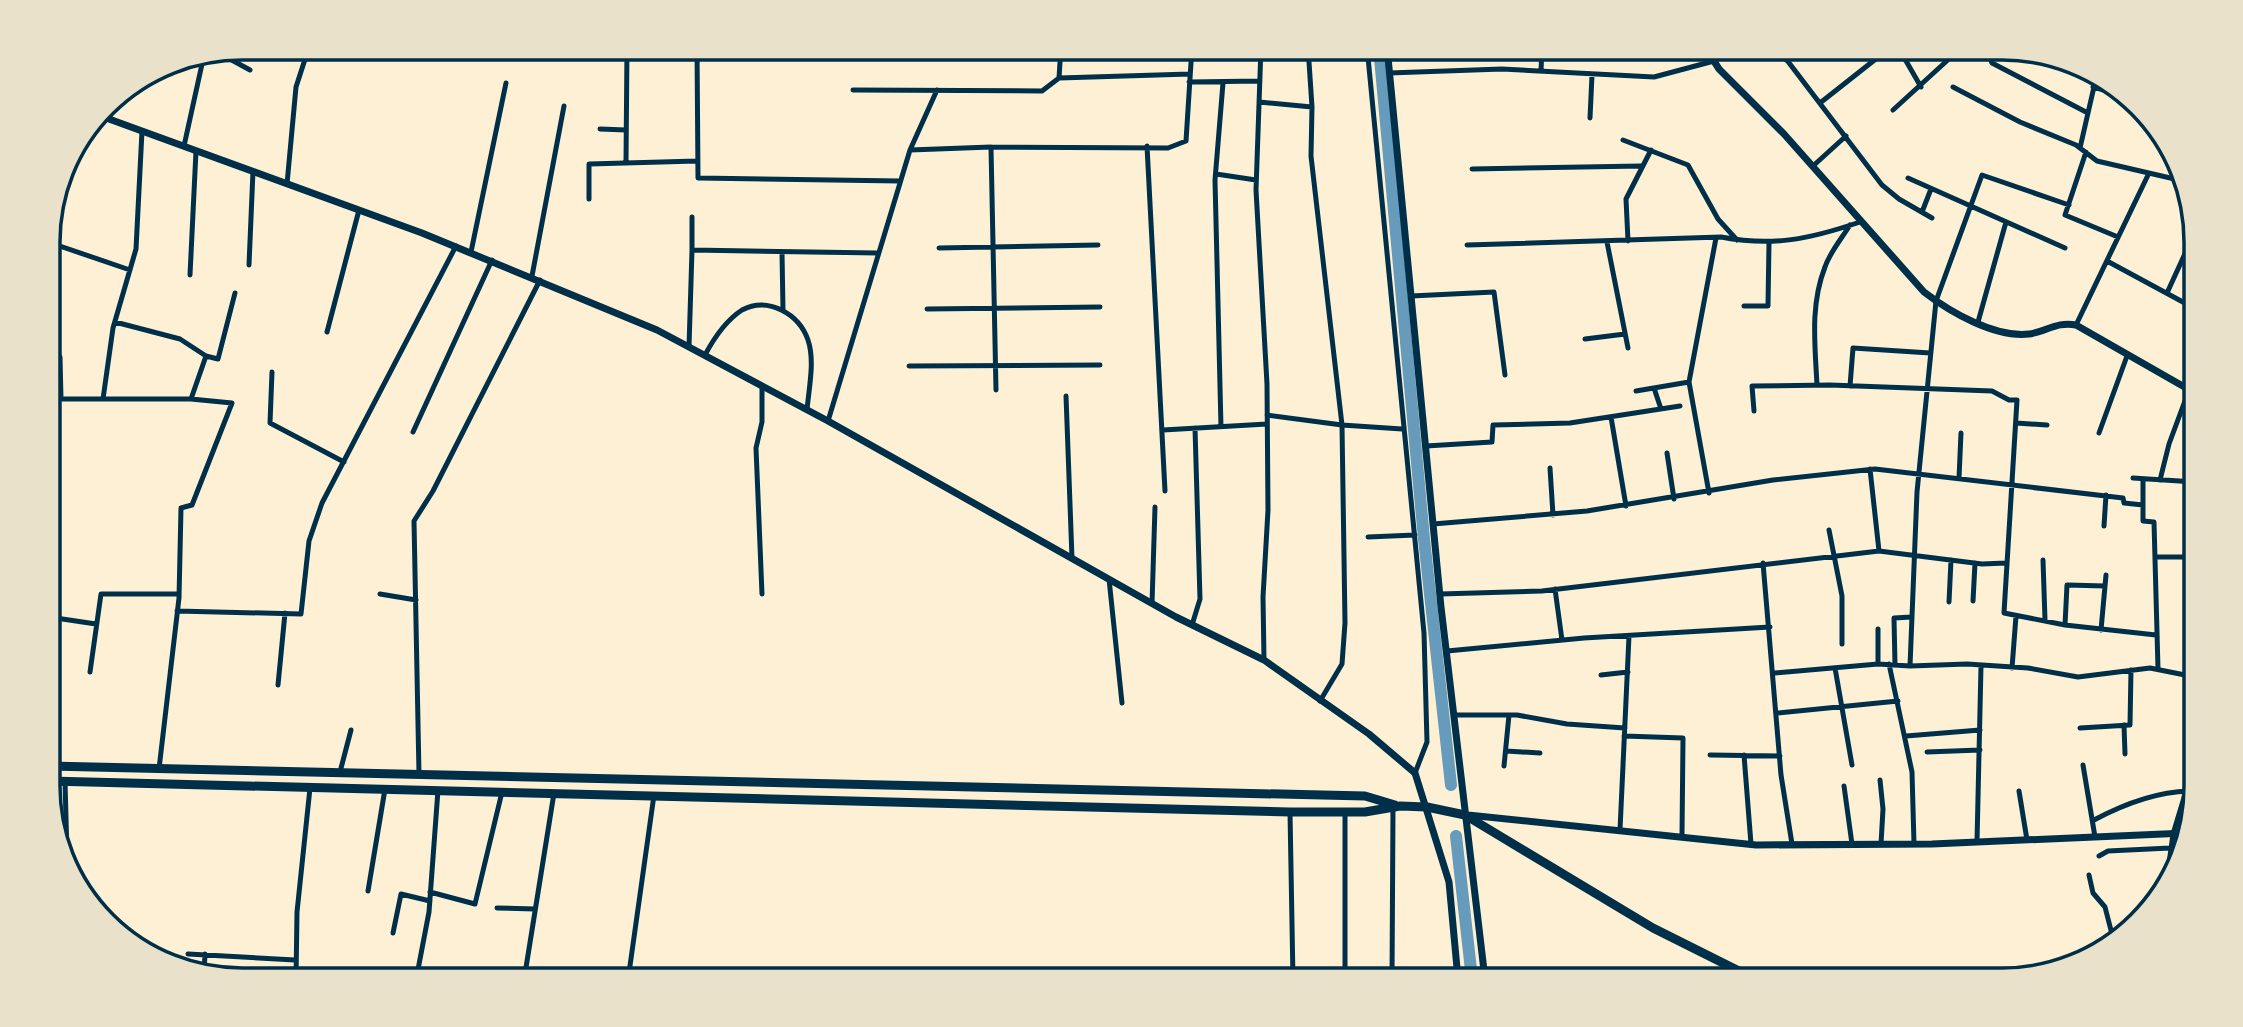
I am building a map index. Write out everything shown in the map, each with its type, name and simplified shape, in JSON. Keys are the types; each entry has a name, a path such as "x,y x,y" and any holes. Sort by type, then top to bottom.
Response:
{"main road":[{"path":"60,766 1365,796 1396,807"},
{"path":"60,781 1290,812 1427,807 1465,815 1653,928 1729,967"}],"street":[{"path":"232,60 250,70"},
{"path":"287,184 296,88 305,60"},
{"path":"626,162 627,60"},
{"path":"697,60 698,178 900,181"},
{"path":"1059,78 1060,60"},
{"path":"910,150 991,147 1168,148 1185,141 1191,60"},
{"path":"1261,60 1256,180 1267,415 1268,510 1263,597 1265,660"},
{"path":"1309,60 1311,156 1342,425 1345,623 1342,664 1320,701"},
{"path":"1368,60 1402,429 1415,535 1428,705 1427,742 1415,773"},
{"path":"1388,60 1440,594 1484,967"},
{"path":"1541,60 1541,71"},
{"path":"1786,60 1882,185 1932,218"},
{"path":"1820,103 1875,60"},
{"path":"1906,60 1921,86"},
{"path":"1893,110 1948,60"},
{"path":"1991,60 2086,112"},
{"path":"1389,73 1502,69 1654,77 1714,61 1813,166 1860,222 1936,301 1978,322 2007,332 2029,334 2063,322 2076,325 2184,387"},
{"path":"184,146 202,64"},
{"path":"853,90 1042,90 1059,78 1189,74"},
{"path":"1590,118 1592,75"},
{"path":"1189,82 1260,81"},
{"path":"471,252 506,82"},
{"path":"1221,427 1216,174 1223,82"},
{"path":"1953,86 2020,122 2083,150 2097,161 2172,178"},
{"path":"2100,89 2093,87 2086,112 2083,150 2065,215 2118,237"},
{"path":"828,421 910,150 937,90"},
{"path":"1259,102 1312,107"},
{"path":"419,774 414,521 433,491 536,278 564,106"},
{"path":"108,119 456,246 657,330 828,421 1152,604 1265,660 1369,734 1415,773 1449,882 1457,967"},
{"path":"600,129 626,130"},
{"path":"103,399 115,322 139,225 142,131"},
{"path":"1813,166 1846,136"},
{"path":"1623,140 1688,165 1718,219 1737,240"},
{"path":"1147,146 1165,491"},
{"path":"991,147 996,390"},
{"path":"190,275 196,150"},
{"path":"1628,241 1626,199 1651,150"},
{"path":"589,199 589,163 697,161"},
{"path":"1472,169 1641,166"},
{"path":"249,265 253,171"},
{"path":"2076,325 2149,173"},
{"path":"1216,174 1256,180"},
{"path":"1910,666 1913,555 1936,301 1982,175 2069,205"},
{"path":"1908,178 2065,248"},
{"path":"1922,212 1931,189"},
{"path":"327,332 359,210"},
{"path":"690,347 692,217"},
{"path":"1467,245 1716,238 1769,243 1790,242 1860,222"},
{"path":"1978,322 2006,222"},
{"path":"1817,385 1814,314 1816,295 1825,265 1851,225"},
{"path":"1709,493 1689,382 1716,238"},
{"path":"1607,242 1628,348"},
{"path":"1744,306 1768,306 1769,243"},
{"path":"939,248 1098,245"},
{"path":"60,246 130,270"},
{"path":"177,611 301,614 309,541 322,503 456,246"},
{"path":"692,250 877,253"},
{"path":"782,252 783,310"},
{"path":"2167,293 2184,256"},
{"path":"412,432 492,260"},
{"path":"2107,261 2184,302"},
{"path":"1411,296 1494,292 1505,375"},
{"path":"115,322 180,339 206,356 218,359 235,293"},
{"path":"705,355 723,326 743,310 754,307 783,310 796,320 808,340 812,361 807,410"},
{"path":"927,309 1100,307"},
{"path":"1585,339 1625,334"},
{"path":"1850,386 1853,348 1930,353"},
{"path":"191,399 206,356"},
{"path":"2099,433 2127,356"},
{"path":"60,357 61,400 191,399 232,403 192,505 181,508 179,594 159,769"},
{"path":"909,366 1100,365"},
{"path":"272,372 270,423 344,462"},
{"path":"1636,391 1689,382"},
{"path":"1754,411 1752,386 1817,385 1992,391 2008,400 2017,400 2004,613 2065,625 2156,635"},
{"path":"762,386 762,422 756,448 762,594"},
{"path":"1654,388 1661,409"},
{"path":"1066,396 1072,558"},
{"path":"2160,480 2169,444 2184,405"},
{"path":"1426,446 1492,442 1493,425 1570,423 1680,406"},
{"path":"1267,415 1342,425 1402,429"},
{"path":"1611,417 1626,506"},
{"path":"2015,423 2047,425"},
{"path":"1163,430 1267,424"},
{"path":"1192,625 1200,599 1195,428"},
{"path":"1959,478 1961,433"},
{"path":"1667,453 1674,499"},
{"path":"1550,468 1553,515"},
{"path":"1433,524 1553,515 1626,506 1773,480 1870,469 2106,495 2123,498 2124,503 2143,505"},
{"path":"1870,469 1879,551"},
{"path":"2133,478 2143,481 2184,482"},
{"path":"2143,481 2143,521 2154,522 2157,556 2158,669"},
{"path":"2104,526 2106,495"},
{"path":"1152,604 1155,507"},
{"path":"1829,530 1842,596 1842,644"},
{"path":"1368,537 1415,535"},
{"path":"1440,594 1555,589 1879,551 1975,563 2006,563"},
{"path":"2157,556 2184,557"},
{"path":"1949,602 1951,560"},
{"path":"2043,560 2045,620"},
{"path":"1763,563 1780,756 1792,844"},
{"path":"1973,601 1975,563"},
{"path":"2101,629 2106,575"},
{"path":"1110,579 1122,703"},
{"path":"2065,625 2067,585 2105,586"},
{"path":"1555,589 1562,640"},
{"path":"90,672 101,594 179,594"},
{"path":"380,594 416,600"},
{"path":"278,685 285,614"},
{"path":"2011,668 2016,616"},
{"path":"1911,617 1894,618 1892,665 1912,772 1914,844"},
{"path":"60,618 96,624"},
{"path":"1447,651 1562,640 1770,627"},
{"path":"1878,629 1878,664"},
{"path":"1620,830 1629,636"},
{"path":"1774,674 1878,664 1981,666 2077,677 2158,669 2184,675"},
{"path":"1977,842 1981,666"},
{"path":"1835,668 1852,765"},
{"path":"2080,728 2130,725 2131,670"},
{"path":"1601,675 1628,672"},
{"path":"1777,713 1898,701"},
{"path":"1454,715 1509,715 1625,728"},
{"path":"1504,766 1509,715"},
{"path":"2124,726 2125,754"},
{"path":"340,772 351,730"},
{"path":"1906,736 1980,730"},
{"path":"1625,736 1683,737 1682,836"},
{"path":"1927,752 1980,750"},
{"path":"1506,751 1539,753"},
{"path":"1710,755 1780,756"},
{"path":"1744,755 1751,844"},
{"path":"2083,765 2086,798 2094,820 2095,837"},
{"path":"1880,779 1883,809 1881,844"},
{"path":"65,781 66,834"},
{"path":"295,968 310,786"},
{"path":"1844,786 1852,844"},
{"path":"368,891 385,789"},
{"path":"418,968 430,901 438,790"},
{"path":"2019,791 2028,840"},
{"path":"430,892 475,904 502,792"},
{"path":"526,968 554,793"},
{"path":"2094,820 2120,807 2155,795 2183,793"},
{"path":"630,968 654,795"},
{"path":"1392,967 1396,807"},
{"path":"1290,812 1293,967"},
{"path":"1345,812 1345,967"},
{"path":"1465,815 1751,844 1914,844 2177,834"},
{"path":"2169,857 2173,834 2181,815"},
{"path":"2099,856 2108,851 2170,848"},
{"path":"2089,875 2093,893 2105,907 2111,931"},
{"path":"393,933 401,894 430,901"},
{"path":"497,908 535,909"},
{"path":"188,954 295,960"},
{"path":"204,964 205,954"}],"waterway":[{"path":"1380,60 1424,539 1451,785"},
{"path":"1456,836 1471,967"}]}
